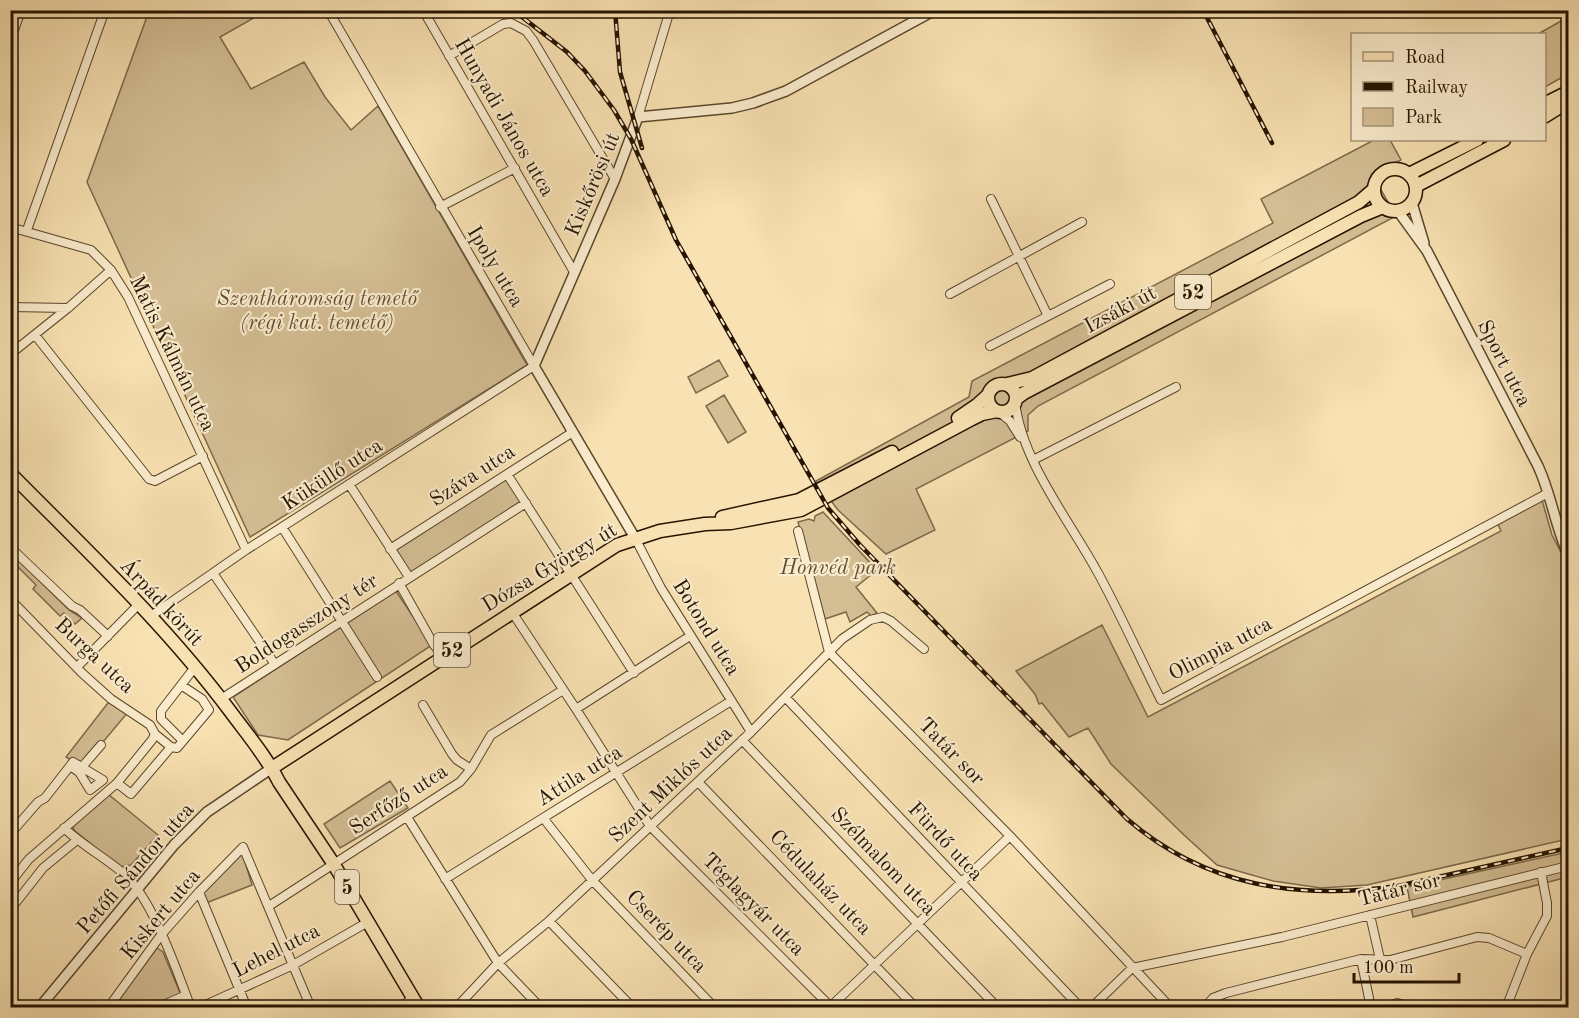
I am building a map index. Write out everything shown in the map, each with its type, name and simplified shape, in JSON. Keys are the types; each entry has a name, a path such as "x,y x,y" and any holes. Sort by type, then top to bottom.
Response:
{"main road":[{"path":"10,17 13,10"},
{"path":"1546,104 1569,92"},
{"path":"1546,116 1569,102"},
{"path":"1409,174 1475,141"},
{"path":"1416,186 1502,141"},
{"path":"1390,170 1400,170 1409,174 1416,186 1416,195 1412,202 1398,211 1383,207 1374,189 1377,179 1390,170"},
{"name":"Izsáki út","path":"1007,384 1032,378 1359,202 1374,189"},
{"name":"Izsáki út","path":"1016,400 1024,393 1350,222 1383,207"},
{"path":"1007,384 1013,389 1016,400"},
{"name":"52","path":"793,507 850,473 964,415 988,395 994,386 1007,384"},
{"path":"988,395 989,405 998,411"},
{"name":"52","path":"793,507 822,500 982,414 1008,410 1016,400"},
{"name":"Árpád körút","path":"10,473 151,616 221,699 272,768"},
{"name":"Dózsa György út","path":"272,768 616,545 660,531 705,524 731,523 793,507"},
{"name":"5","path":"272,768 282,788 333,863 417,1002"}],"street":[{"path":"10,42 21,10"},
{"path":"27,230 105,10"},
{"name":"Ipoly utca","path":"328,10 440,207 635,538"},
{"name":"Hunyadi János utca","path":"423,10 574,272"},
{"name":"Kiskőrösi út","path":"534,366 615,178 638,117 670,10"},
{"path":"638,117 732,108 753,103 786,91 935,10"},
{"path":"449,56 503,24 511,23 526,31 615,178"},
{"path":"440,207 514,168"},
{"path":"991,199 1048,316"},
{"path":"1412,202 1427,251"},
{"path":"1398,211 1427,251"},
{"path":"950,294 1082,222"},
{"name":"Matis Kálmán utca","path":"10,227 91,250 111,270 128,297 246,550"},
{"name":"Sport utca","path":"1427,251 1539,467 1561,538 1569,554"},
{"path":"10,352 35,335 111,270"},
{"path":"990,346 1110,284"},
{"path":"10,307 68,308"},
{"name":"Matis Kálmán utca","path":"35,335 149,479 155,481 203,456"},
{"name":"Küküllő utca","path":"151,616 246,550 534,366"},
{"path":"1033,460 1176,387"},
{"name":"Olimpia utca","path":"1016,400 1018,423 1027,448"},
{"name":"Olimpia utca","path":"998,411 1010,421 1027,448 1097,572 1161,700 1548,493"},
{"name":"Száva utca","path":"390,549 573,432"},
{"path":"507,474 634,673"},
{"path":"349,484 409,577"},
{"path":"399,584 526,503"},
{"path":"282,527 377,677"},
{"path":"798,531 829,652"},
{"name":"Botond utca","path":"635,538 661,588 751,732"},
{"path":"10,547 72,606 80,610 108,636"},
{"path":"213,573 274,663"},
{"name":"Boldogasszony tér","path":"221,699 399,584 434,645 443,656"},
{"name":"Burga utca","path":"10,599 55,642 59,650 77,668 111,699 150,725 154,737 171,747"},
{"path":"77,668 139,604"},
{"name":"Téglagyár utca","path":"512,612 650,826 830,1007"},
{"name":"Szent Miklós utca","path":"456,1008 498,963 549,921 751,732 842,639 870,620 883,617 924,649"},
{"path":"576,709 690,636"},
{"name":"Tatár sor","path":"829,652 1011,836 1171,1008"},
{"path":"183,741 161,719 160,711 195,667"},
{"path":"117,783 131,794 171,747 177,748 209,710 202,699 181,685"},
{"name":"Serfőző utca","path":"269,906 460,782 471,769 491,735 563,690"},
{"name":"Fürdő utca","path":"786,698 1082,1008"},
{"name":"Attila utca","path":"445,879 731,700"},
{"path":"423,705 452,754 471,769"},
{"path":"10,883 27,862 117,783 154,737"},
{"name":"Szélmalom utca","path":"742,740 919,922 998,1008"},
{"path":"82,767 101,745"},
{"path":"10,834 38,802 45,798 73,762 103,780 90,790 79,772 70,766"},
{"name":"Petőfi Sándor utca","path":"39,1008 174,845 207,812 272,768"},
{"name":"Cédulaház utca","path":"698,782 916,1008"},
{"path":"407,817 498,963 541,1008"},
{"name":"Cserép utca","path":"544,819 592,880 715,1008"},
{"path":"64,828 77,840 124,873 146,901 191,1008"},
{"path":"830,1007 1011,836"},
{"path":"10,910 40,872 77,840"},
{"name":"Kiskert utca","path":"108,1008 161,935 199,892 243,848 269,906"},
{"path":"27,862 40,872"},
{"name":"Tatár sor","path":"1132,968 1282,937 1569,866"},
{"path":"1506,1008 1527,954 1547,916 1541,872"},
{"path":"199,892 247,1008"},
{"path":"269,906 311,1008"},
{"path":"1370,915 1380,959"},
{"path":"549,921 633,1008"},
{"name":"Lehel utca","path":"199,1008 293,964 368,922"},
{"path":"1204,1008 1213,998 1226,993 1361,959 1390,960 1483,937 1527,954"},
{"path":"1361,959 1371,1008"},
{"path":"1091,1008 1132,968"},
{"path":"157,1008 186,995"},
{"path":"400,1008 417,1002"},
{"path":"1385,1008 1396,1003 1415,1008"}],"green space":[{"name":"Szentháromság temető (régi kat. temető)","path":"149,11 266,11 220,37 251,89 304,62 325,97 351,130 378,106 527,365 250,537 87,182"},
{"path":"1568,17 1568,74 1546,86 1546,33 1540,33"},
{"path":"1372,141 1391,141 1401,160 1372,174 1396,216 1038,406 1028,415 1028,431 916,489 935,530 886,554 838,510 816,481 969,397 972,381 1273,223 1261,199"},
{"path":"719,360 728,376 696,393 688,377"},
{"path":"724,395 746,432 728,443 706,406"},
{"path":"506,479 521,502 410,573 395,550"},
{"path":"1540,493 1552,535 1568,566 1568,839 1367,885 1321,888 1273,881 1217,865 1111,764 1088,728 1069,737 1042,703 1039,704 1035,694 1016,671 1102,625 1148,717 1501,531 1495,518"},
{"name":"Honvéd park","path":"823,512 877,570 856,587 877,613 871,616 867,612 850,622 846,612 825,619 798,522 809,519 814,521 815,516"},
{"path":"11,553 69,610 82,618 75,624 64,613 60,616 33,589 36,585 14,563 11,566"},
{"path":"396,591 432,645 288,740 258,735 233,697"},
{"path":"111,699 129,711 82,767 66,757"},
{"path":"390,781 408,808 340,848 324,824"},
{"path":"108,794 158,835 131,865 119,867 73,828 75,822"},
{"path":"242,852 252,885 206,903 202,893"},
{"path":"1568,852 1568,877 1413,917 1407,887"},
{"path":"157,948 163,952 181,995 151,1007 112,1008"}],"railway":[{"path":"513,10 567,52 585,71 614,110 631,139 676,240 828,508 860,545 1127,819 1157,842 1221,874 1289,889 1325,891 1398,886 1568,848"},
{"path":"615,10 620,72 642,148"},
{"path":"1203,10 1272,143"}]}
